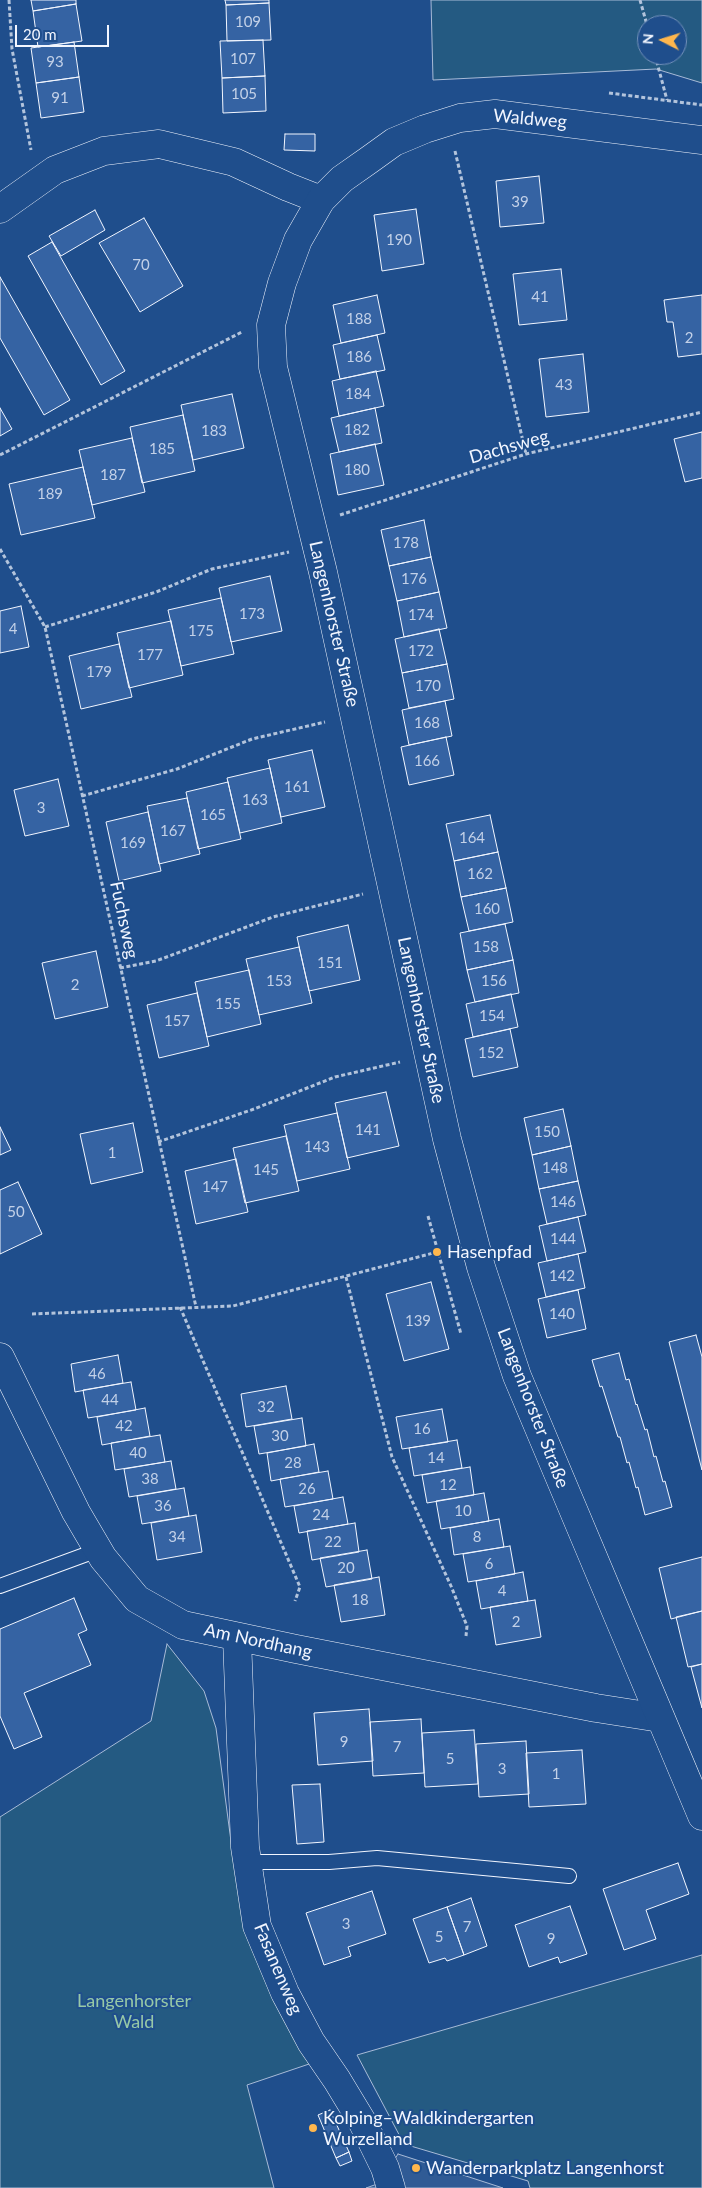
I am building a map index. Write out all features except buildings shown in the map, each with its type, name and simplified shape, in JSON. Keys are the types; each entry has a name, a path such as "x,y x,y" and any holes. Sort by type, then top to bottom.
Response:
{"street":[{"name":"Waldweg","path":"321,200 342,179 394,142 425,129 460,118 495,114 690,138"},
{"path":"0,209 55,170 104,150 159,144 234,162 321,200"},
{"name":"Langenhorster Straße","path":"321,200 298,240 282,283 271,326 273,367 335,627 445,1130 481,1267 517,1376 702,1816"},
{"name":"Am Nordhang","path":"0,1357 76,1512 98,1550 138,1599 183,1625 237,1638 596,1708 660,1718"},
{"name":"Fasanenweg","path":"237,1638 239,1733 247,1862 256,1926 285,1993 311,2042 363,2123 385,2168 391,2188"}],"lane":[{"path":"0,1586 98,1550"},
{"path":"247,1862 293,1863 377,1858 569,1876"}],"path":[{"path":"9,0 12,49 31,151"},
{"path":"640,0 644,15"},
{"path":"658,65 667,100 690,138"},
{"path":"609,93 702,105"},
{"path":"454,149 526,454"},
{"path":"0,454 246,330"},
{"name":"Dachsweg","path":"337,516 526,454 702,412"},
{"name":"Fuchsweg","path":"0,549 45,627 196,1307"},
{"name":"Langenhorster Straße","path":"45,627 156,592 212,568 292,551"},
{"name":"Langenhorster Straße","path":"82,796 177,769 252,739 330,721"},
{"path":"120,968 156,961 273,917 368,892"},
{"name":"Langenhorster Straße","path":"158,1142 254,1109 334,1077 405,1061"},
{"path":"428,1216 461,1334"},
{"path":"32,1314 233,1306 437,1252"},
{"path":"346,1277 392,1457 451,1586 467,1626 466,1636"},
{"path":"180,1307 300,1587 295,1601"}],"green space":[{"path":"431,0 702,0 702,83 656,69 433,80"},
{"name":"Langenhorster Wald","path":"167,1644 204,1691 216,1728 234,1864 315,2062 247,2085 274,2188 0,2188 0,1817 151,1721"},
{"path":"702,1955 702,2188 530,2188 528,2181 404,2144 357,2055"}],"shaded area":[{"name":"Wanderparkplatz Langenhorst","path":"398,2154 503,2188 366,2188 380,2183"}],"place":[{"name":"Hasenpfad","path":"437,1252"},
{"name":"Kolping–Waldkindergarten Wurzelland","path":"313,2128"},
{"name":"Wanderparkplatz Langenhorst","path":"416,2168"}]}
